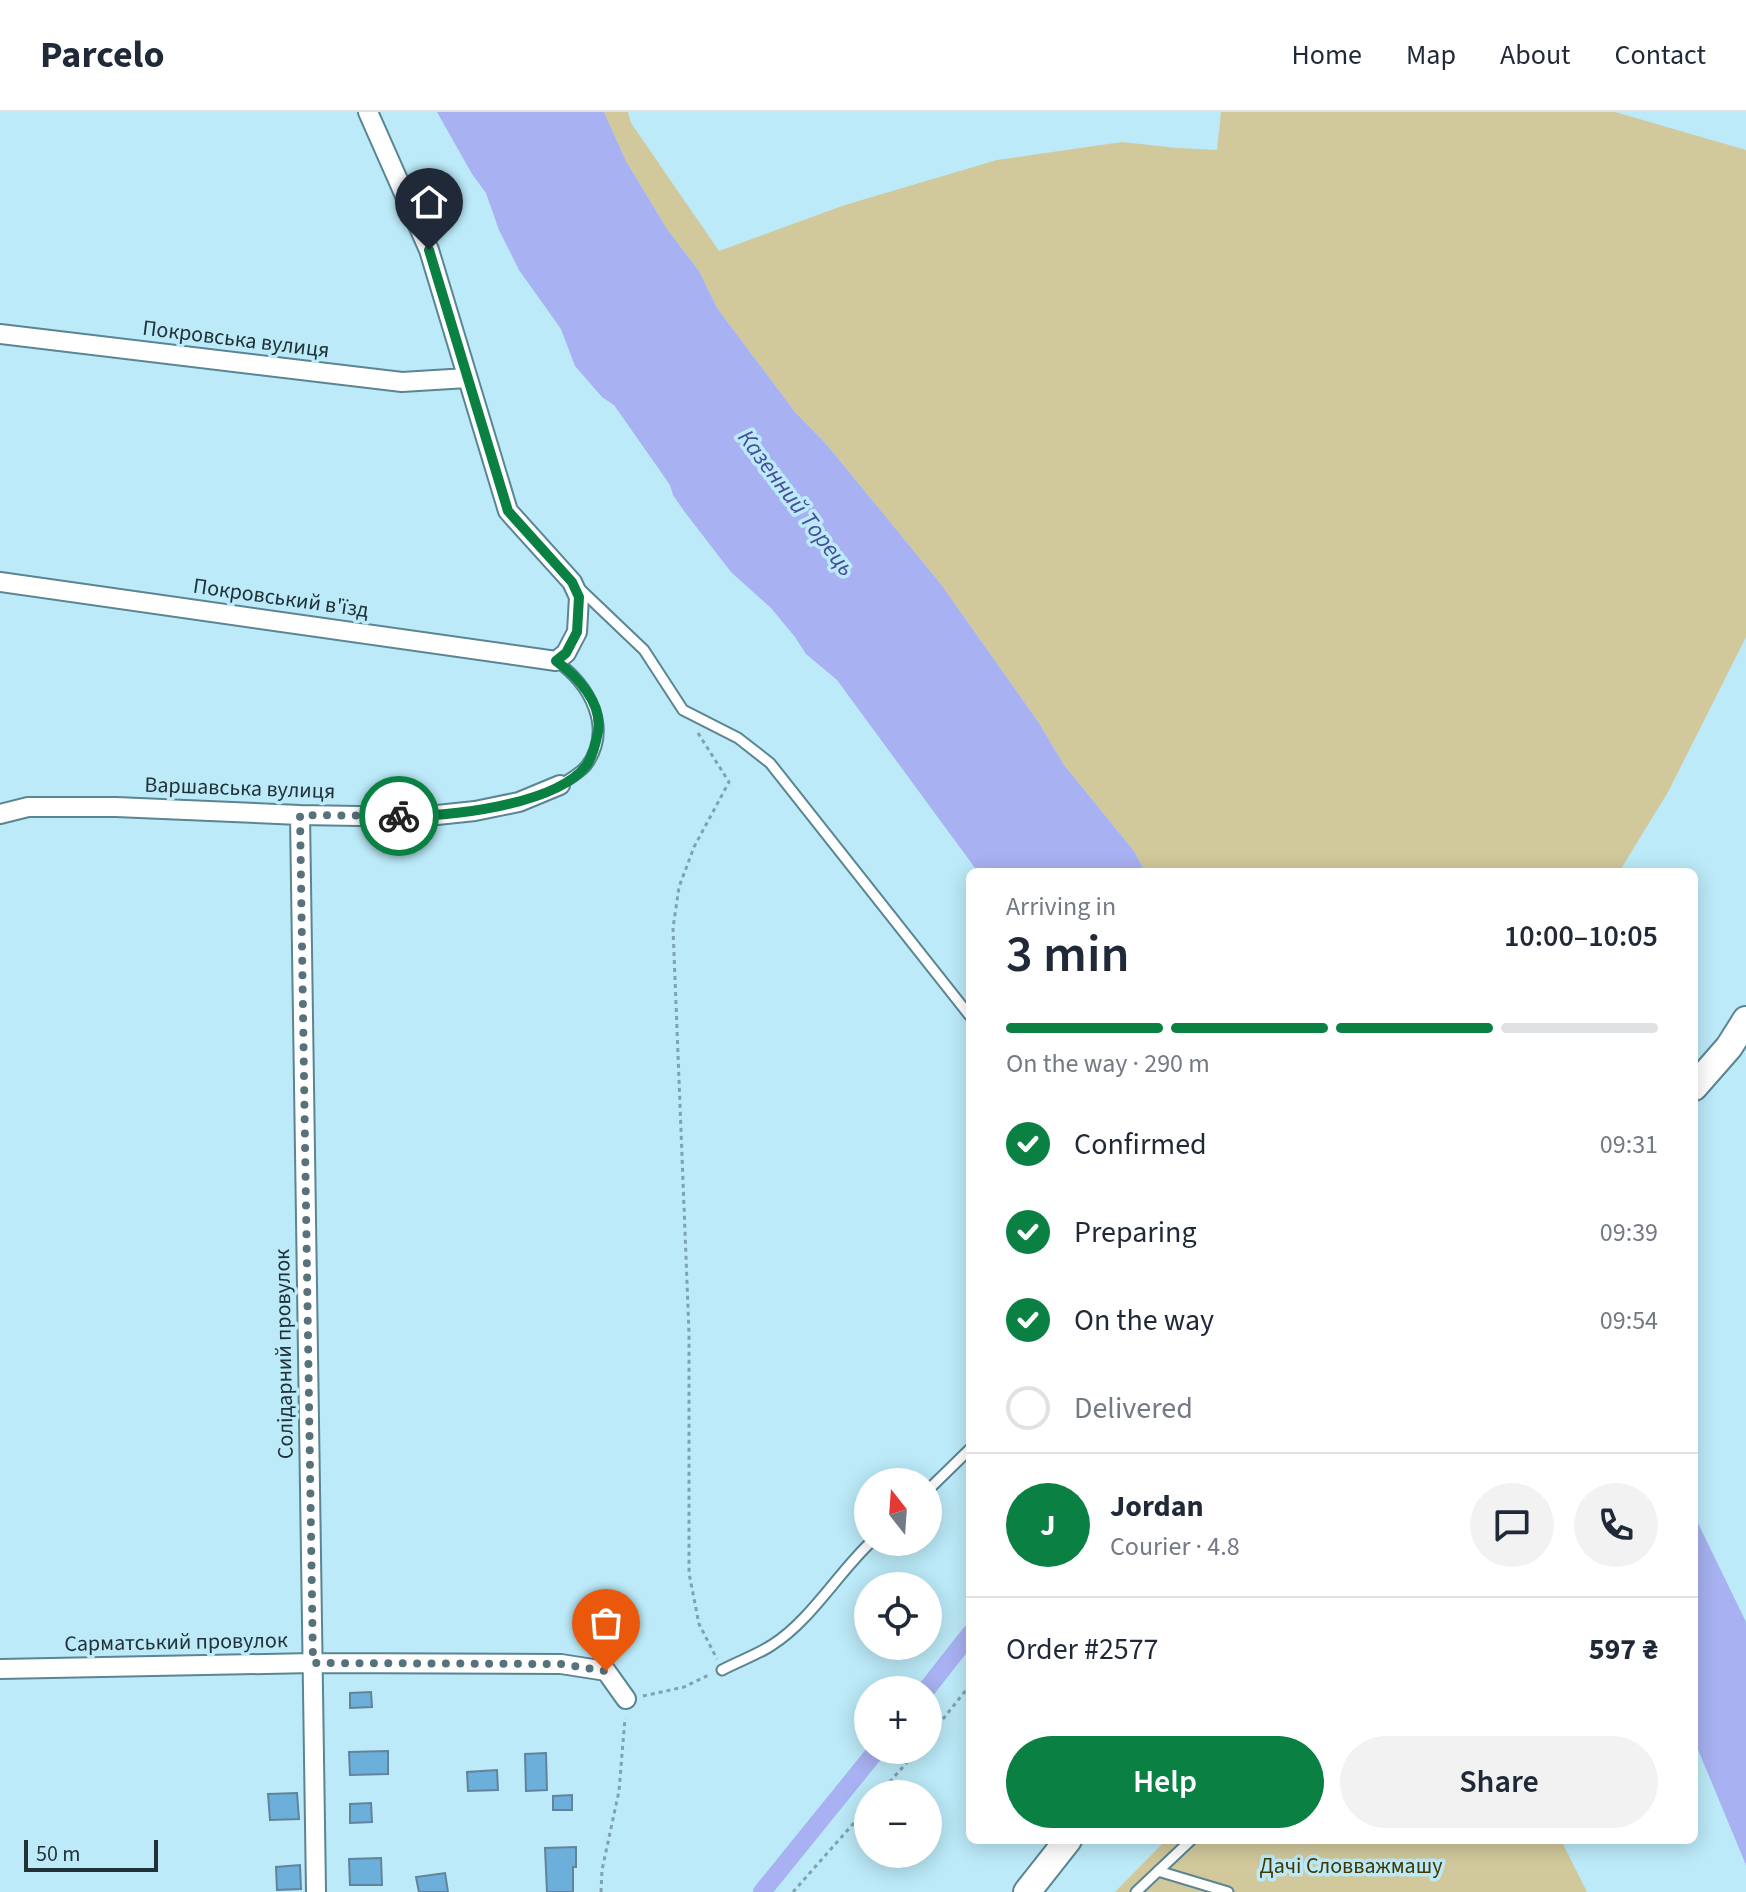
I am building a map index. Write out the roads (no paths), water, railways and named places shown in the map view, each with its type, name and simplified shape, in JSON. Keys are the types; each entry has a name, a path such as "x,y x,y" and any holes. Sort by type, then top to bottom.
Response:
{"street":[{"path":"368,112 429,250 508,511 572,582 579,597 579,622 566,653 556,661"},
{"name":"Покровська вулиця","path":"0,334 402,382 467,378"},
{"name":"Покровський в'їзд","path":"0,582 556,661"},
{"name":"Варшавська вулиця","path":"0,814 28,807 116,807 418,817 475,811 519,802 560,785"},
{"name":"Солідарний провулок","path":"300,815 316,1892"},
{"path":"1698,1082 1729,1047 1746,1020"},
{"name":"Сарматський провулок","path":"0,1669 313,1663 561,1664 606,1671 626,1699"},
{"path":"1027,1892 1065,1844"}],"lane":[{"path":"572,582 644,650 683,710 738,738 770,763 966,1011"},
{"name":"Варшавська вулиця","path":"556,661 580,682 591,699 599,724 586,766 560,785"},
{"path":"942,1476 966,1453"},
{"path":"722,1670 774,1644 814,1607 856,1556"},
{"path":"1136,1892 1187,1844"},
{"path":"1158,1871 1228,1892"}],"water":[{"name":"Казенний Торець","path":"437,112 604,112 626,161 667,229 699,271 717,308 795,412 827,445 940,583 1039,723 1064,765 1134,851 1143,868 975,868 837,680 806,654 771,608 731,572 684,511 670,485 614,405 602,397 575,366 561,329 519,270 499,230 486,193"},
{"path":"1698,1523 1746,1622 1746,1865 1698,1750"}],"waterway":[{"path":"937,1676 966,1639"},
{"path":"762,1892 866,1764"}],"park label":[{"name":"Дачі Словважмашу","path":"1351,1866"}]}
